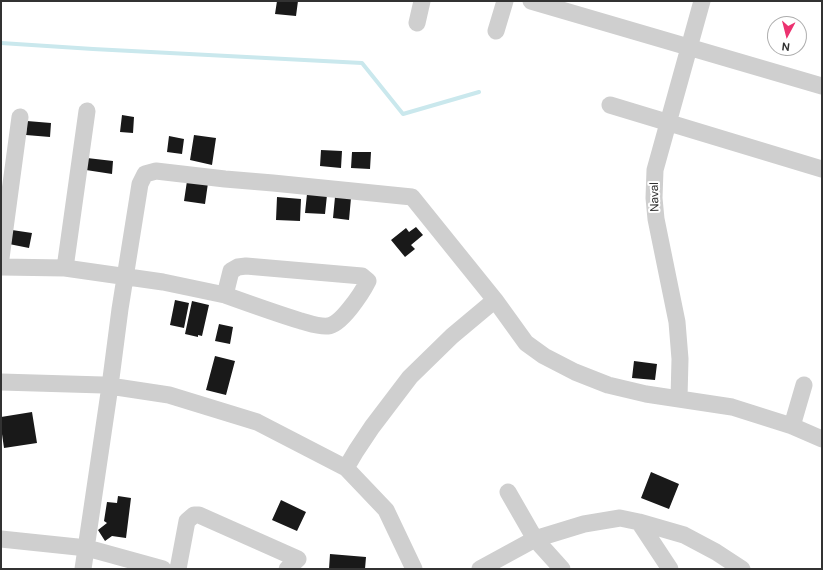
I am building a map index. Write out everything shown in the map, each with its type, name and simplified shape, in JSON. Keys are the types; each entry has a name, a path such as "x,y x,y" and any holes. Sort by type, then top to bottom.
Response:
{"street":[{"path":"417,23 422,1"},
{"path":"496,30 505,1"},
{"path":"531,1 822,86"},
{"name":"Naval","path":"679,398 680,359 677,322 656,219 654,198 655,170 702,1"},
{"path":"610,105 822,169"},
{"path":"65,268 87,110"},
{"path":"1,258 20,117"},
{"path":"83,569 125,276 140,184 145,174 156,171 412,197 495,300 526,343 544,356 575,372 608,385 646,394 732,406 792,426 822,440"},
{"path":"1,267 65,268 163,282 225,295 317,326 329,326 338,321 356,300 368,281 362,276 238,267 231,271 225,295"},
{"path":"346,468 372,428 410,377 452,336 495,300"},
{"path":"1,382 110,386 169,395 257,422 346,468 386,510 414,569"},
{"path":"792,426 804,385"},
{"path":"508,492 535,539 562,569"},
{"path":"178,569 187,520 194,515 199,515 298,559 287,569"},
{"path":"480,569 535,539 584,524 620,518 639,522 684,536 716,552 742,569"},
{"path":"639,522 670,569"},
{"path":"1,539 87,548 163,569"}],"building":[{"path":"277,1 298,1 296,16 275,14"},
{"path":"122,115 134,117 133,133 120,132"},
{"path":"27,121 51,123 50,137 26,135"},
{"path":"194,135 216,138 212,165 190,160"},
{"path":"169,136 184,139 182,154 167,152"},
{"path":"321,150 342,151 341,168 320,166"},
{"path":"352,152 371,152 370,169 351,168"},
{"path":"87,158 113,161 112,174 86,170"},
{"path":"187,181 208,183 205,204 184,201"},
{"path":"307,194 327,195 325,214 305,213"},
{"path":"277,197 301,199 300,221 276,220"},
{"path":"335,197 351,198 349,220 333,218"},
{"path":"416,227 423,235 411,245 415,249 405,257 391,240 406,228 409,232"},
{"path":"12,230 32,233 29,248 9,244"},
{"path":"175,300 189,303 184,328 170,325"},
{"path":"192,301 209,305 202,336 198,335 198,337 185,334"},
{"path":"219,324 233,327 230,344 215,341"},
{"path":"215,356 235,361 226,395 206,390"},
{"path":"634,361 657,364 655,380 632,378"},
{"path":"32,412 37,443 4,448 1,417"},
{"path":"651,472 679,484 669,509 641,498"},
{"path":"118,496 131,498 126,538 112,536 105,541 98,530 107,523 104,521 107,502 117,503"},
{"path":"281,500 306,512 297,531 272,520"},
{"path":"330,554 366,557 365,569 329,569"}],"waterway":[{"path":"1,43 362,63 403,114 479,92"}]}
